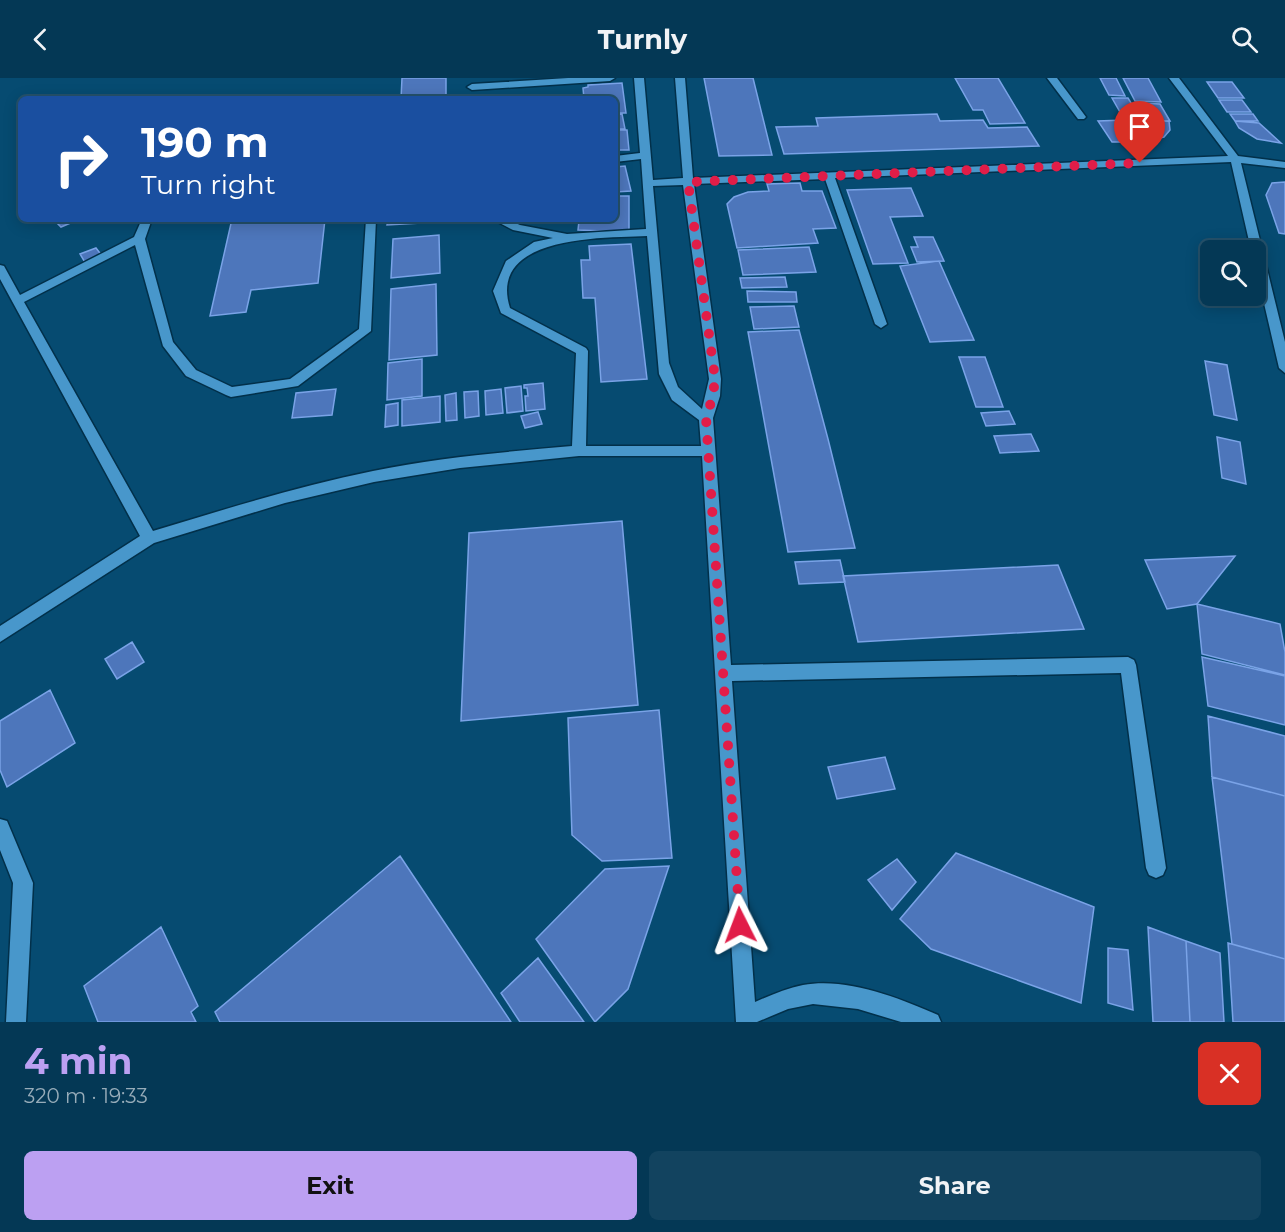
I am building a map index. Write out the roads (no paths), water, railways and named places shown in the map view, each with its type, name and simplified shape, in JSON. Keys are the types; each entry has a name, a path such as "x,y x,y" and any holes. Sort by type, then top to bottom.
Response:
{"street":[{"path":"472,87 610,78"},
{"path":"639,78 663,363 667,383 683,402 706,418"},
{"path":"680,78 688,182 715,378 713,396 706,418 746,1019 811,994 847,997 882,1005 932,1022"},
{"path":"1052,78 1081,117"},
{"path":"1174,78 1235,159 1285,368"},
{"path":"618,159 645,156"},
{"path":"648,183 1235,159 1285,165"},
{"path":"830,176 881,324"},
{"path":"146,222 140,239 167,343 191,374 231,392 293,383 365,331 370,222"},
{"path":"504,222 517,228 569,237"},
{"path":"579,451 582,351 505,310 499,291 510,264 538,245 569,237 653,232"},
{"path":"19,300 140,239"},
{"path":"0,269 149,538"},
{"path":"0,635 149,538 285,498 374,476 460,462 579,451 709,451"},
{"path":"724,673 1128,665 1156,868"},
{"path":"1,834 23,883 16,1022"}]}
